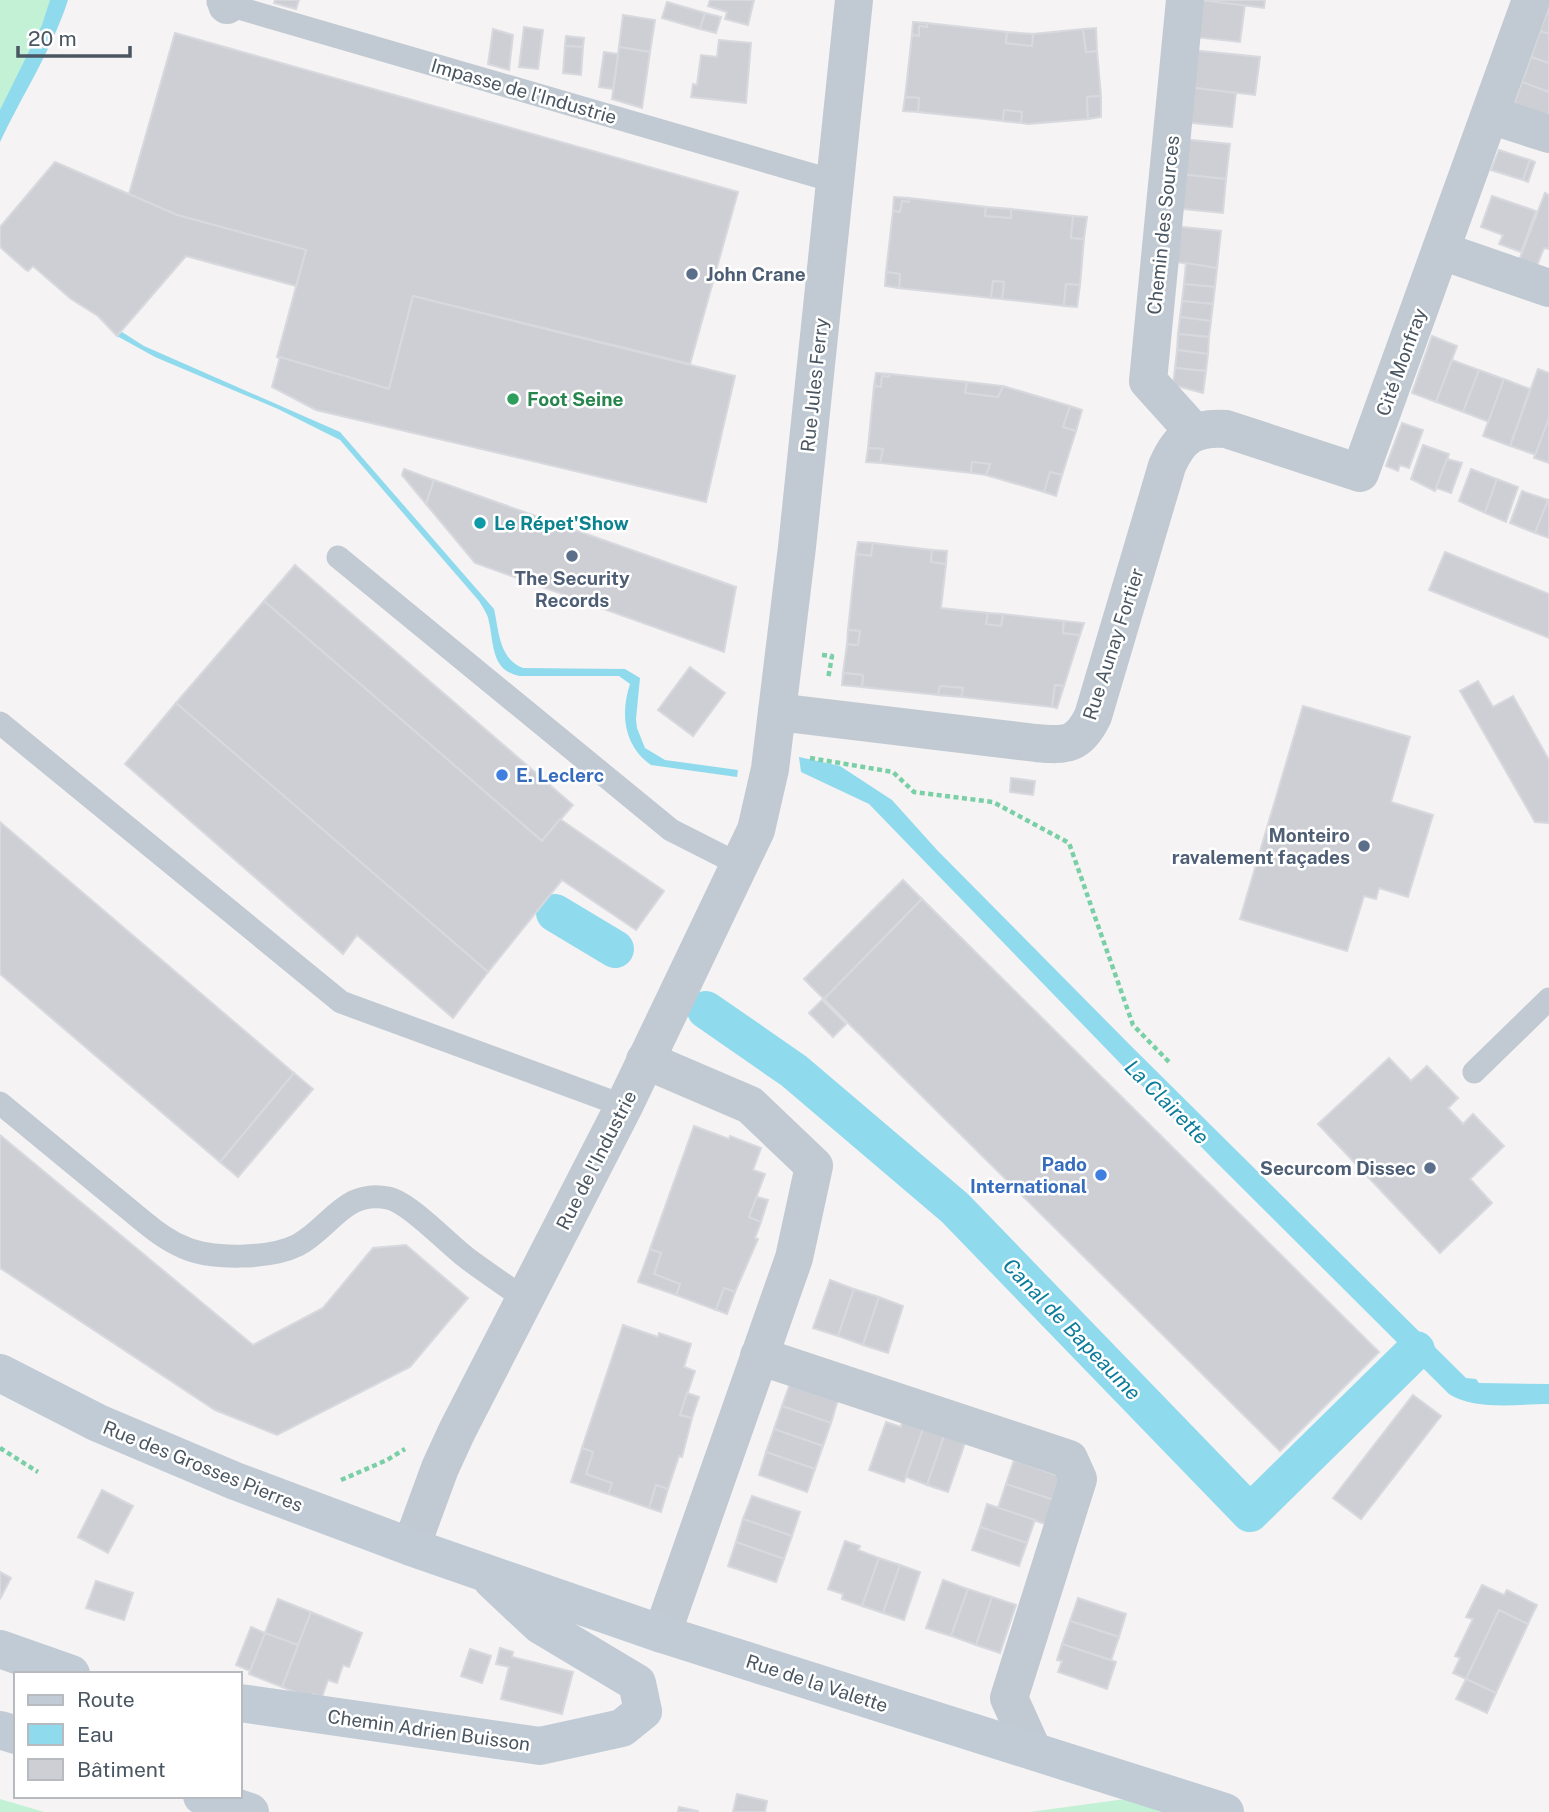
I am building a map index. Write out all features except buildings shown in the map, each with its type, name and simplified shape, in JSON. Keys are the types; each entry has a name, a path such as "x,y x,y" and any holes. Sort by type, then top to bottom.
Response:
{"street":[{"name":"Rue Jules Ferry","path":"787,763 777,712 854,0"},
{"name":"Chemin des Sources","path":"1185,0 1148,381 1194,432"},
{"name":"Cité Monfray","path":"1194,432 1209,428 1226,429 1360,473 1531,0"},
{"path":"1490,115 1549,134"},
{"path":"1442,251 1549,288"},
{"name":"Rue Aunay Fortier","path":"777,712 1054,745 1068,744 1080,737 1098,702 1167,466 1180,443 1194,432"},
{"name":"Rue de l'Industrie","path":"411,1546 457,1431 624,1106 787,763"},
{"path":"645,1060 750,1105 814,1166 794,1258 662,1634"},
{"path":"760,1356 1069,1459 1077,1479 1009,1698 1033,1751"},
{"name":"Rue des Grosses Pierres","path":"0,1373 98,1423 234,1482 411,1546"},
{"name":"Rue de la Valette","path":"411,1546 662,1634 1225,1812"},
{"name":"Chemin Adrien Buisson","path":"242,1703 540,1746 622,1728 643,1711 637,1683 540,1625 483,1572"},
{"path":"0,1649 65,1672"},
{"path":"208,1798 250,1812"}],"lane":[{"name":"Impasse de l'Industrie","path":"222,2 836,182"},
{"path":"338,558 671,830 740,865"},
{"path":"0,723 341,1002 624,1106"},
{"path":"1474,1072 1549,999"},
{"path":"0,1103 143,1221 185,1249 232,1256 258,1256 280,1252 298,1245 360,1197 391,1198 405,1206 468,1259 525,1299"}],"path":[{"path":"819,654 832,656 826,689"},
{"path":"787,763 893,772 914,792 993,802 1069,843 1133,1025 1169,1062"},
{"path":"339,1480 387,1460 410,1446"},
{"path":"0,1448 38,1472"}],"green space":[{"path":"0,0 60,0 0,127"},
{"path":"0,1799 44,1812 0,1812"},
{"path":"1125,1799 1166,1812 1030,1812"}],"water":[{"path":"50,0 68,0 45,55 0,142 0,110 42,25"},
{"path":"122,332 144,346 340,432 494,609 501,643 515,664 523,668 625,669 640,678 636,719 645,748 665,760 738,770 737,777 651,765 635,749 630,739 625,707 630,684 619,676 520,676 504,669 493,647 488,619 479,601 340,440 278,409 155,357 117,336"},
{"name":"La Clairette","path":"799,757 840,766 892,800 937,850 1129,1044 1466,1378 1476,1379 1479,1383 1549,1384 1549,1404 1485,1405 1449,1394 1212,1158 869,804 801,772"}],"waterway":[{"name":"Canal de Bapeaume","path":"555,913 615,949"},
{"name":"Canal de Bapeaume","path":"706,1010 794,1071 955,1208 1250,1513 1416,1350"}],"place":[{"name":"John Crane","path":"692,274"},
{"name":"Foot Seine","path":"513,399"},
{"name":"Le Répet'Show","path":"480,523"},
{"name":"The Security Records","path":"572,556"},
{"name":"E. Leclerc","path":"502,775"},
{"name":"Monteiro ravalement façades","path":"1364,846"},
{"name":"Securcom Dissec","path":"1430,1168"},
{"name":"Pado International","path":"1101,1175"}]}
